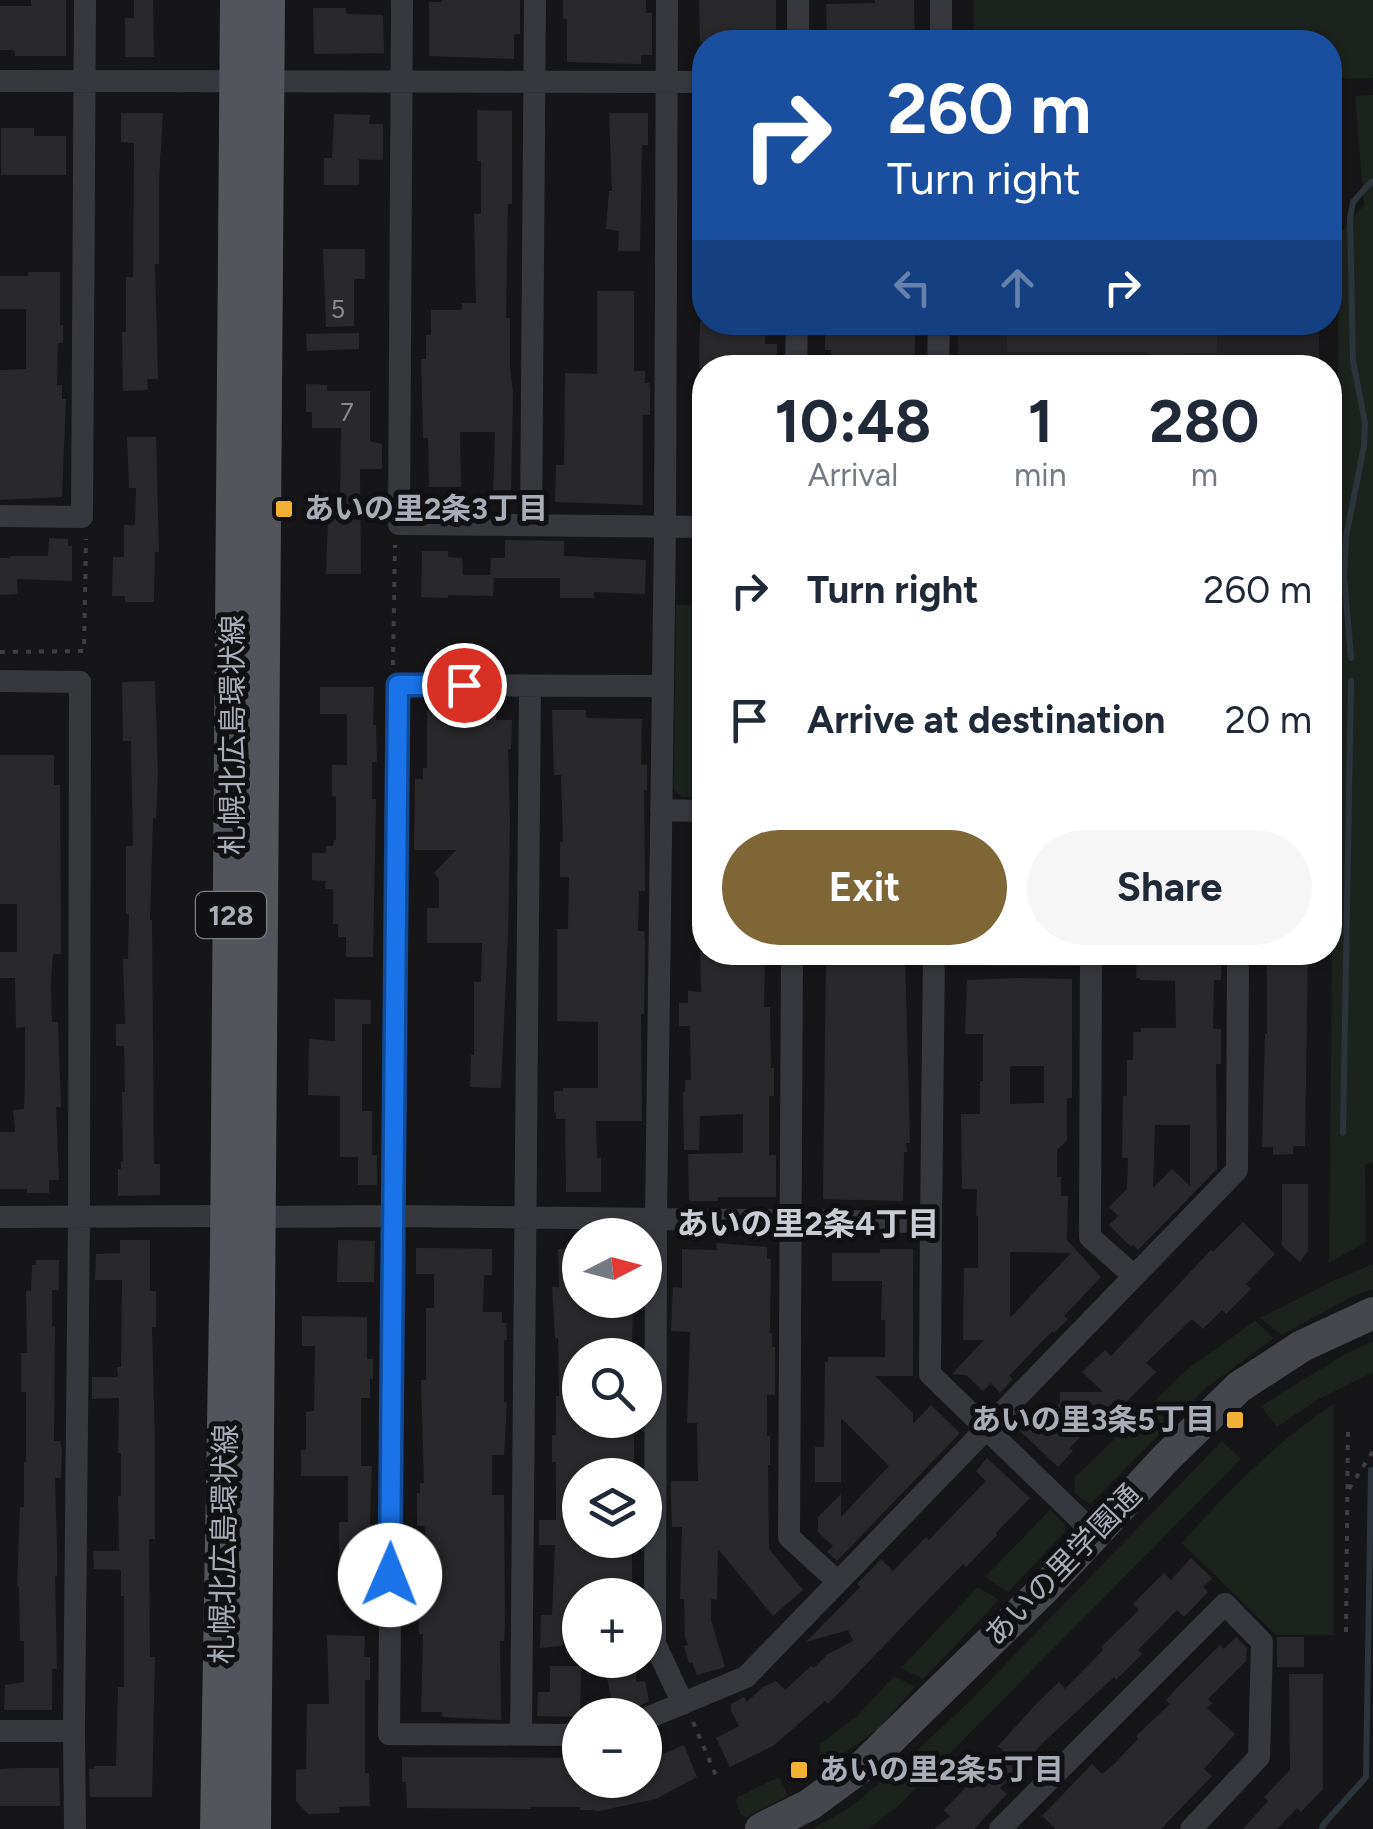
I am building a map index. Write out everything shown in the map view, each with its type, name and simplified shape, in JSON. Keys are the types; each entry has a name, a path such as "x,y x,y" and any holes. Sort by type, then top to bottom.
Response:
{"main road":[{"name":"札幌北広島環状線","path":"238,0 252,82"},
{"name":"札幌北広島環状線","path":"252,1829 243,1216 252,82 266,0"},
{"name":"札幌北広島環状線","path":"218,1829 243,1216"}],"street":[{"path":"0,516 82,517 85,0"},
{"path":"402,0 400,524 692,527"},
{"path":"531,524 535,0"},
{"path":"656,1218 667,0"},
{"path":"798,0 798,30"},
{"path":"941,0 941,30"},
{"path":"0,81 692,82"},
{"path":"0,682 80,682 74,1829"},
{"path":"562,1735 388,1734 398,685 662,686"},
{"path":"522,1735 530,686"},
{"path":"661,810 692,811"},
{"path":"792,965 789,1537 838,1582"},
{"path":"934,965 930,1374 1096,1534"},
{"path":"1091,965 1090,1237 1134,1276"},
{"path":"662,1716 688,1712 746,1677 1237,1170 1238,965"},
{"path":"0,1217 562,1219"},
{"path":"662,1220 931,1222"},
{"name":"あいの里学園通","path":"762,1829 810,1805 865,1764 1044,1589 1239,1386 1302,1346 1373,1313"},
{"path":"656,1318 655,1644 688,1712"},
{"path":"1000,1829 1225,1604 1262,1642 1258,1758 1191,1829"},
{"path":"0,1731 74,1732"}],"path":[{"path":"0,652 84,652 86,534"},
{"path":"393,670 396,537"},
{"path":"1346,1632 1348,1431"},
{"path":"1348,1492 1373,1451"},
{"path":"688,1712 718,1778"}],"shaded area":[{"path":"974,0 1373,0 1373,78 1342,79 1342,30 974,30"},
{"path":"1373,95 1373,1163 1365,1164 1366,1242 1329,1263 1332,965 1342,965 1342,355 1338,355 1338,335 1342,335 1342,231 1364,205 1355,96"},
{"path":"958,335 1319,335 1319,355 958,355"},
{"path":"676,605 692,605 692,797 682,797 674,790"},
{"path":"1373,1264 1373,1289 1282,1335 1260,1318 1331,1282"},
{"path":"1255,1321 1274,1338 1207,1387 1091,1503 1082,1500 1074,1491 1075,1477 1189,1368"},
{"path":"1373,1341 1373,1372 1319,1399 1277,1427 1261,1406 1345,1354"},
{"path":"1334,1404 1334,1635 1276,1635 1182,1543 1253,1468"},
{"path":"1222,1441 1241,1459 898,1806 868,1829 812,1829 852,1806 968,1703"},
{"path":"1050,1510 1064,1523 1065,1532 1008,1592 985,1577"},
{"path":"978,1587 999,1600 923,1679 901,1668"},
{"path":"894,1676 915,1687 879,1728 826,1763 820,1756 820,1744 856,1717"},
{"path":"779,1777 788,1796 747,1817 741,1815 738,1797"}],"building":[{"path":"31,0 66,0 66,56 15,56 14,50 0,50 0,6 31,6"},
{"path":"134,0 153,0 154,57 125,57 125,18 134,18"},
{"path":"520,0 520,34 514,34 514,59 429,56 429,2"},
{"path":"563,0 646,0 646,13 652,13 652,55 641,55 641,64 567,62"},
{"path":"699,0 776,0 776,30 700,30"},
{"path":"914,0 915,30 827,30 826,4"},
{"path":"313,8 346,8 346,14 383,15 384,53 314,54"},
{"path":"477,110 512,111 506,318 510,318 513,394 511,496 493,495 495,432 460,432 461,487 429,487 428,438 423,438 421,359 426,359 426,335 431,335 431,310 462,310 462,303 476,303 474,214 481,214"},
{"path":"121,113 163,113 159,264 155,264 158,379 147,379 148,390 123,391 126,277 133,277 134,143 121,142"},
{"path":"609,113 648,113 648,145 642,145 640,251 618,251 619,231 606,229 612,191"},
{"path":"334,114 370,115 369,124 383,124 383,160 359,159 359,185 324,185 324,158 332,158"},
{"path":"1,128 34,128 34,136 66,136 66,175 1,175"},
{"path":"323,249 365,249 365,279 354,279 354,326 326,327"},
{"path":"28,272 60,272 63,343 58,343 57,385 62,385 62,399 66,399 62,497 0,500 0,370 26,369 26,309 0,309 0,276 28,276"},
{"path":"597,291 634,291 634,371 645,371 645,383 650,388 650,415 643,415 643,505 555,502 556,465 564,465 565,373 597,374"},
{"path":"359,333 359,349 307,351 306,334"},
{"path":"700,335 765,335 765,344 777,344 777,355 699,355"},
{"path":"825,335 915,335 915,355 831,355 831,350 825,350"},
{"path":"1007,335 1217,335 1217,353 1007,352"},
{"path":"306,384 327,385 327,391 370,391 370,441 382,444 382,469 360,469 361,574 326,574 329,494 340,494 341,428 312,428 312,412 306,412"},
{"path":"127,437 156,437 159,552 155,552 154,602 125,602 125,596 112,596 113,557 124,557 124,525 135,525 136,488 129,488"},
{"path":"49,538 68,539 68,546 72,546 72,581 17,579 18,594 0,595 0,558 48,556"},
{"path":"505,540 564,541 564,556 646,560 645,594 594,592 594,598 560,598 560,578 494,578 493,596 421,597 422,551 448,551 448,557 462,558 463,575 490,575 491,558 505,558"},
{"path":"155,681 158,774 150,920 154,1164 160,1164 160,1195 118,1196 125,1092 124,1046 116,1046 116,1024 125,1024 123,959 128,959 129,914 126,846 133,846 131,741 123,741 122,682"},
{"path":"320,687 374,687 377,762 372,762 372,799 376,799 373,957 346,957 346,937 338,937 338,924 333,924 333,889 325,889 326,881 312,880 312,853 326,853 326,846 333,846 336,840 332,765 347,765 347,714 320,714"},
{"path":"552,710 586,710 586,718 642,719 641,765 647,765 645,891 639,891 638,931 644,931 645,941 642,1121 596,1121 601,1192 566,1192 565,1119 556,1119 554,1112 554,1091 598,1088 598,1022 557,1021 557,929 568,929 569,877 560,877 561,775 554,775"},
{"path":"427,711 496,715 496,720 512,720 508,749 508,935 501,1088 470,1087 474,982 481,982 482,943 427,943 427,908 439,908 439,879 434,873 456,850 414,850 415,779 423,779 423,768 427,768"},
{"path":"0,755 54,755 54,785 60,785 61,954 53,954 51,983 52,1022 58,1022 61,1107 56,1107 59,1180 49,1180 49,1193 0,1189 0,1132 15,1132 13,1110 24,1109 25,1027 16,1028 15,978 0,978 0,952 17,952 17,904 0,904"},
{"path":"700,965 765,965 764,1007 770,1007 774,1068 774,1096 769,1096 769,1155 776,1155 776,1197 689,1201 688,1154 743,1153 743,1114 700,1116 699,1150 684,1150 683,1092 685,1080 691,1080 690,1026 679,1026 679,1003 688,1003 688,991 701,992"},
{"path":"826,965 905,965 910,1143 906,1143 904,1152 903,1201 823,1199"},
{"path":"1136,965 1221,965 1221,980 1214,980 1213,1029 1221,1029 1221,1064 1216,1064 1217,1169 1138,1250 1109,1225 1118,1216 1109,1207 1127,1189 1128,1158 1122,1158 1127,1060 1133,1060 1133,1032 1141,1032 1141,1028 1176,1028 1175,981 1136,978","holes":["1155,1125 1190,1125 1190,1186 1172,1169 1153,1188"]},
{"path":"1267,965 1308,965 1305,1146 1293,1146 1293,1154 1273,1155 1273,1147 1262,1147"},
{"path":"1072,979 1072,1098 1067,1098 1067,1140 1057,1150 1057,1177 1061,1177 1061,1196 1068,1196 1067,1240 1101,1277 1064,1316 1068,1319 1009,1376 1013,1379 1000,1393 991,1383 983,1391 966,1375 952,1374 984,1340 963,1340 964,1268 978,1268 978,1216 977,1189 962,1189 961,1114 980,1114 983,1081 983,1034 965,1034 967,980","holes":["1010,1066 1044,1066 1044,1103 1010,1104","1010,1252 1071,1253 1010,1318"]},
{"path":"335,999 371,1000 371,1024 362,1024 362,1111 372,1111 377,1185 358,1185 358,1157 340,1157 340,1096 308,1095 309,1039 335,1041"},
{"path":"1282,1184 1308,1184 1308,1251 1300,1262 1282,1246"},
{"path":"1243,1222 1275,1254 1246,1284 1251,1289 1226,1314 1222,1310 1203,1329 1192,1319 1146,1363 1156,1372 1120,1408 1113,1402 1070,1448 1073,1451 1058,1467 1018,1429 1034,1413 1043,1421 1060,1403 1060,1392 1103,1392 1082,1372 1105,1350 1111,1356 1211,1250"},
{"path":"120,1240 150,1240 150,1291 156,1291 156,1327 152,1327 155,1539 149,1539 150,1657 155,1657 152,1797 90,1797 89,1769 116,1766 118,1687 124,1687 121,1570 94,1569 93,1551 119,1551 119,1398 92,1399 92,1377 118,1377 117,1367 121,1367 122,1280 95,1280 96,1254 120,1253"},
{"path":"338,1240 375,1241 374,1282 337,1282"},
{"path":"716,1243 767,1247 767,1259 771,1259 770,1333 775,1347 775,1395 767,1395 769,1549 803,1590 773,1616 718,1549 717,1600 711,1599 711,1620 725,1667 697,1675 684,1646 688,1645 684,1599 680,1599 682,1527 672,1527 671,1481 698,1481 697,1423 687,1423 690,1332 671,1331 673,1287 682,1288 682,1249 717,1250"},
{"path":"416,1248 492,1249 492,1275 484,1275 483,1312 502,1312 502,1323 506,1323 504,1455 492,1455 492,1495 504,1495 501,1720 421,1712 423,1634 419,1634 419,1578 425,1578 425,1526 417,1526 417,1493 420,1483 424,1483 421,1380 426,1380 426,1308 434,1308 434,1274 416,1274"},
{"path":"558,1249 562,1249 562,1318 633,1318 632,1338 562,1338 562,1438 634,1438 634,1458 562,1458 562,1558 632,1558 632,1578 562,1578 562,1646 540,1648 541,1615 552,1615 555,1545 539,1545 539,1520 556,1520 552,1435 556,1435 559,1396 552,1287 559,1287"},
{"path":"880,1249 913,1249 913,1376 875,1376 913,1413 913,1424 931,1405 960,1433 837,1561 827,1552 833,1546 818,1532 818,1517 841,1494 841,1517 889,1466 841,1418 841,1482 815,1482 815,1447 824,1447 825,1362 828,1357 885,1357 882,1281 832,1281 832,1253 880,1253"},
{"path":"36,1260 59,1260 59,1290 52,1290 54,1441 60,1441 62,1450 61,1478 55,1478 57,1669 52,1669 52,1710 4,1710 5,1685 24,1682 24,1641 20,1641 17,1587 26,1462 26,1392 21,1392 21,1353 27,1353 26,1291 31,1291 32,1265 36,1265"},
{"path":"302,1316 367,1317 367,1359 373,1359 373,1379 370,1398 361,1398 361,1466 372,1466 368,1579 339,1579 339,1522 348,1522 348,1476 301,1476 306,1412 314,1411 315,1346 302,1346"},
{"path":"987,1458 1030,1498 828,1704 825,1701 773,1746 730,1767 716,1738 739,1726 731,1704 744,1697 747,1702 776,1681 785,1690 811,1666 814,1668 828,1654 853,1641 848,1630 806,1642 860,1587 857,1584 881,1559 893,1571 926,1537 929,1540 986,1481 976,1471"},
{"path":"1191,1558 1212,1578 1203,1587 1208,1592 1184,1617 1177,1610 1138,1650 1142,1654 1116,1680 1114,1677 1047,1739 1000,1788 1007,1794 974,1829 934,1829 950,1816 944,1810 971,1782 977,1787 1007,1755 998,1746 1039,1701 1059,1682 1065,1689 1139,1610 1133,1604 1164,1573 1171,1580"},
{"path":"327,1635 365,1636 364,1657 370,1657 370,1680 365,1680 365,1773 369,1773 370,1806 339,1807 340,1813 308,1814 296,1801 296,1770 306,1769 307,1704 329,1704"},
{"path":"1236,1637 1247,1648 1246,1661 1208,1699 1212,1703 1207,1708 1235,1734 1204,1769 1212,1776 1161,1829 1056,1829 1042,1816 1092,1764 1102,1774 1114,1764 1138,1739 1136,1736 1170,1704 1166,1700 1176,1689 1220,1645 1224,1649"},
{"path":"1277,1637 1304,1637 1304,1667 1277,1667"},
{"path":"550,1666 562,1666 562,1678 581,1678 580,1698 562,1698 562,1717 537,1716 538,1692 550,1692"},
{"path":"1289,1674 1323,1674 1323,1789 1277,1829 1243,1829 1268,1801 1264,1797 1290,1770"},
{"path":"607,1678 645,1681 648,1698 611,1698"},
{"path":"684,1745 697,1777 662,1796 662,1754"},
{"path":"402,1757 562,1758 562,1798 658,1798 594,1812 580,1807 407,1808"},
{"path":"59,1768 60,1806 0,1806 0,1769"}],"waterway":[{"path":"1351,658 1344,575 1346,537 1365,423 1353,361 1350,218 1353,202 1371,182"},
{"path":"1343,1133 1351,681"},
{"path":"1322,1829 1366,1777 1371,1470"}],"place":[{"name":"あいの里2条3丁目","path":"284,509"},
{"name":"あいの里3条5丁目","path":"1235,1420"},
{"name":"あいの里2条5丁目","path":"799,1770"}],"district":[{"name":"あいの里2条4丁目","path":"808,1224"}],"route":[{"path":"390,1575 398,685 464,685"}]}
